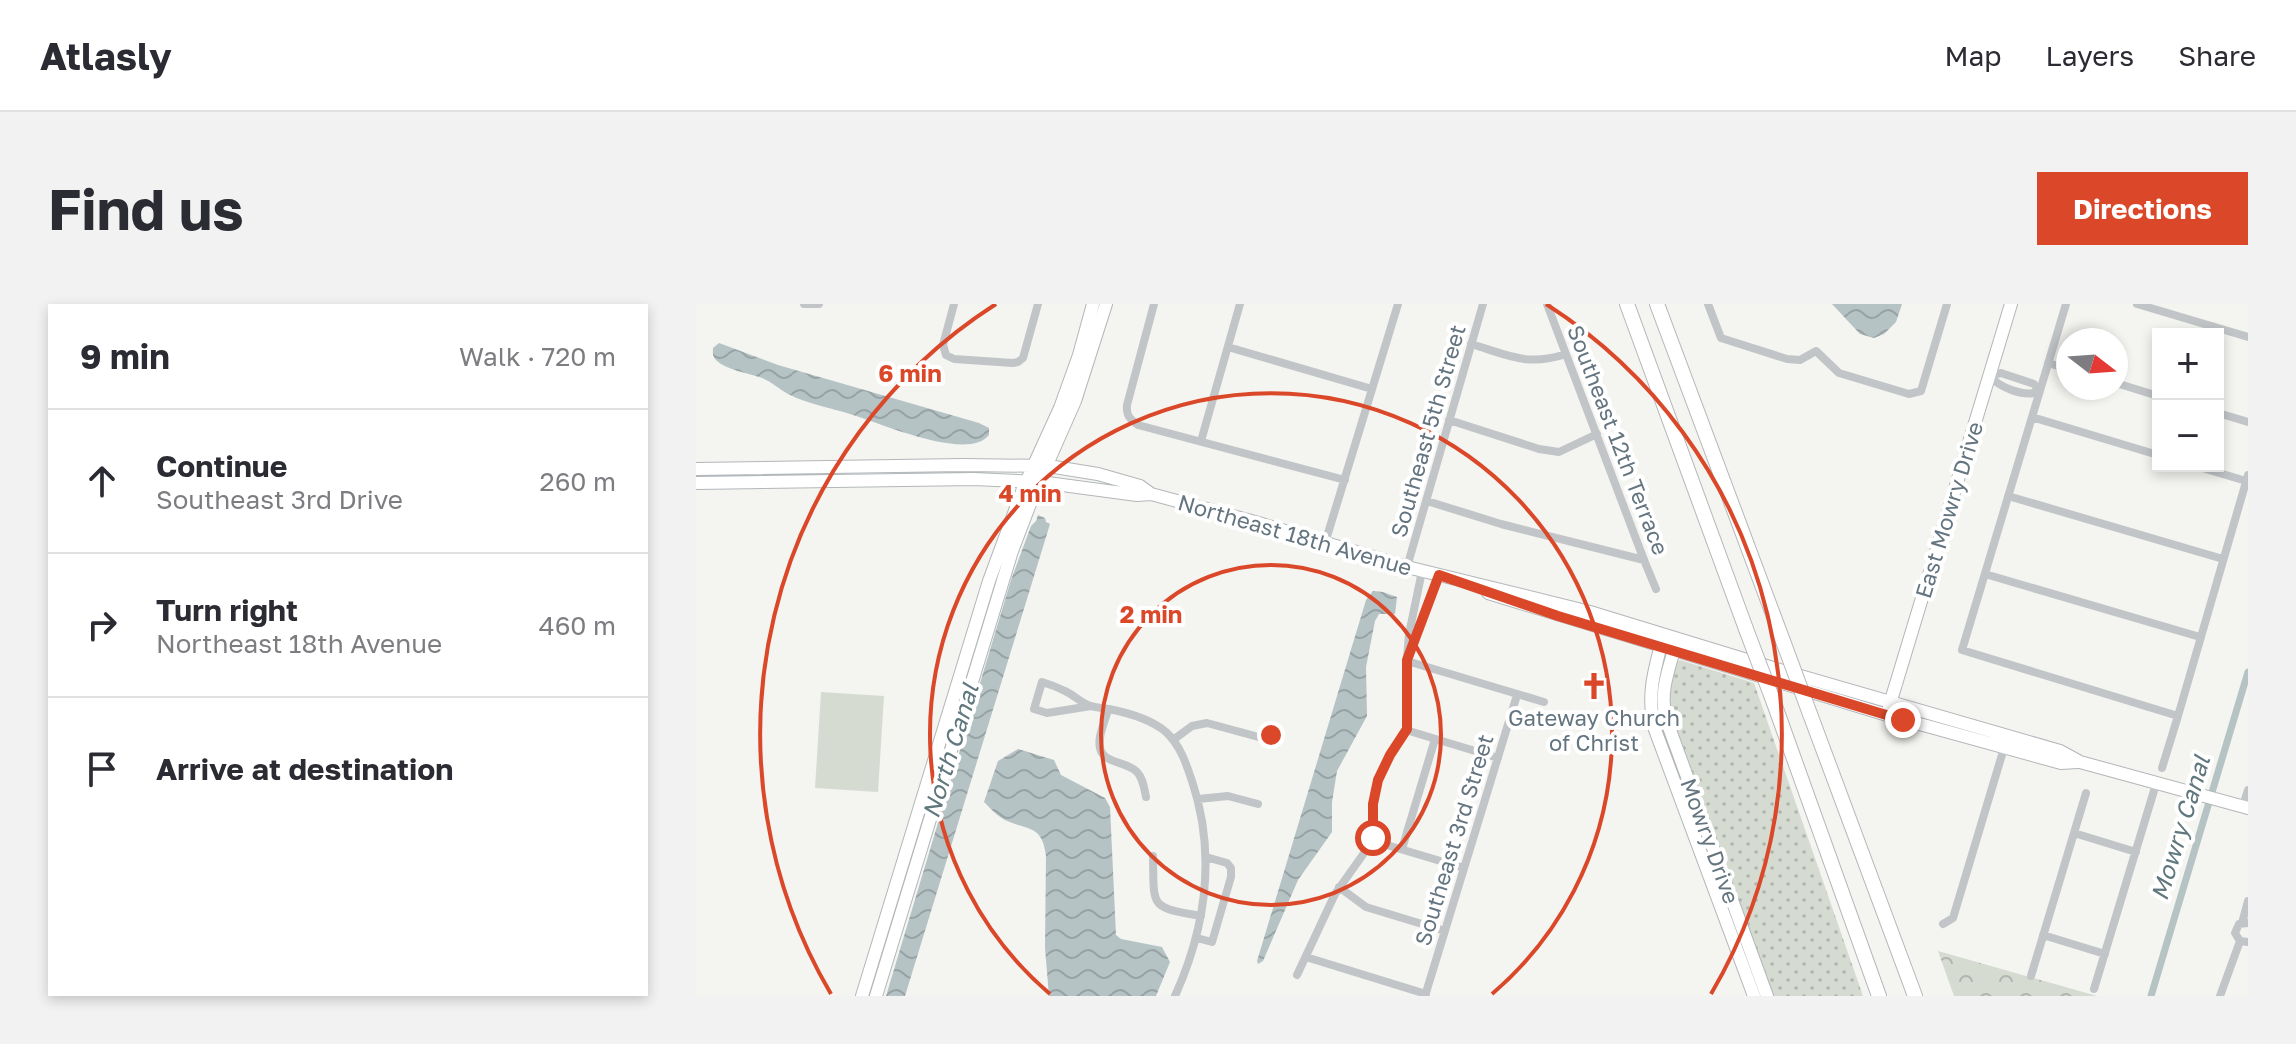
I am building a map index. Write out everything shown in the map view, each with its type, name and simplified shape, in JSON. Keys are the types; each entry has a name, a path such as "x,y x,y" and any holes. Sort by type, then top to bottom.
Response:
{"highway":[{"path":"1627,304 1879,996"},
{"path":"1657,304 1915,996"}],"street":[{"path":"804,304 819,304"},
{"path":"954,304 943,345 946,355 954,359 1018,362 1023,358 1038,304"},
{"path":"1041,466 1093,304"},
{"path":"862,996 993,568 1083,381 1106,304"},
{"path":"1154,304 1126,413 1129,419 1138,425 1345,480"},
{"path":"1201,441 1240,304"},
{"path":"1325,543 1398,304"},
{"name":"Southeast 5th Street","path":"1407,567 1483,304"},
{"name":"Southeast 12th Terrace","path":"1547,304 1656,589"},
{"path":"1708,304 1721,338 1787,359 1800,360 1816,351 1839,373 1909,394 1921,391 1947,304"},
{"name":"East Mowry Drive","path":"1889,709 2010,304"},
{"path":"2066,304 1962,650 2178,716"},
{"path":"2137,304 2248,337"},
{"path":"1471,344 1531,361 1566,354"},
{"path":"1228,347 1372,389"},
{"path":"2048,363 2056,365"},
{"path":"1989,376 2001,373 2034,384 2039,392"},
{"path":"1989,376 1998,385 2013,390 2030,395 2039,392"},
{"path":"2013,390 2016,378"},
{"path":"2128,387 2152,394"},
{"path":"2224,415 2248,422"},
{"path":"2032,417 2152,453"},
{"path":"1449,420 1539,449 1559,452 1597,434"},
{"path":"893,466 904,472 909,480"},
{"name":"Northeast 18th Avenue","path":"696,469 1041,466 1074,469 1140,486 1151,494"},
{"path":"810,481 822,467"},
{"path":"1070,485 1074,469"},
{"path":"2162,768 2247,478 2222,472"},
{"path":"876,996 1034,481"},
{"name":"Northeast 18th Avenue","path":"696,483 1034,481 1137,495 1151,494 1407,567 1552,601 1669,642 1889,709 2004,748 2061,763 2080,762"},
{"path":"2008,496 2223,559"},
{"path":"1427,501 1501,524 1644,560"},
{"path":"1374,839 1373,804 1378,780 1406,730 1409,634 1422,571"},
{"path":"1985,574 2200,637"},
{"path":"1408,657 1439,575"},
{"path":"1669,642 1650,688 1654,727 1754,996"},
{"name":"Mowry Drive","path":"1669,642 1664,688 1666,719 1767,996"},
{"path":"1408,657 1544,702"},
{"path":"961,677 970,687"},
{"path":"1091,706 1042,682 1034,709 1047,713 1091,706 1154,724 1173,740 1198,799 1206,857 1201,916 1197,938 1175,996"},
{"name":"Southeast 3rd Street","path":"1426,995 1517,695"},
{"path":"1108,709 1099,743 1100,751 1109,759 1136,771 1142,779 1146,797"},
{"name":"Northeast 18th Avenue","path":"1889,709 2060,751 2080,762 2246,807"},
{"path":"1173,740 1192,726 1207,723 1277,742"},
{"path":"1406,730 1498,758"},
{"path":"1402,849 1435,739"},
{"path":"1943,924 1953,918 2004,748"},
{"path":"2094,989 2156,784"},
{"path":"2246,807 2248,790"},
{"path":"2031,976 2086,793"},
{"path":"1198,799 1228,796 1258,804"},
{"path":"2074,833 2136,852"},
{"path":"1374,839 1464,868"},
{"path":"1297,975 1339,887 1374,839"},
{"path":"1153,856 1154,893 1159,904 1169,910 1201,916"},
{"path":"1197,938 1212,942 1231,873 1227,863 1206,857"},
{"path":"1339,887 1366,907 1445,931"},
{"path":"2220,996 2226,975 2244,941 2235,933 2237,926 2245,923 2248,901"},
{"path":"2043,935 2105,954"},
{"path":"1306,957 1426,995"}],"green space":[{"path":"1680,660 1754,683 1863,996 1772,996 1676,739 1668,706 1675,663"},
{"path":"821,692 884,696 878,792 815,788"},
{"path":"1938,951 2097,996 1954,996"}],"water":[{"path":"1832,304 1902,304 1896,322 1884,334 1874,338 1860,334"},
{"path":"719,343 778,365 979,423 989,428 989,435 978,442 944,443 803,401 769,381 720,363 713,353 713,348"},
{"name":"North Canal","path":"1038,515 1050,524 905,996 886,996 1011,580"},
{"path":"1373,591 1397,597 1395,614 1379,614 1375,621 1366,667 1367,716 1337,771 1332,802 1332,832 1298,880 1263,961 1258,964 1366,600"},
{"path":"1018,749 1054,760 1061,775 1105,798 1110,807 1116,935 1121,939 1162,947 1170,962 1156,996 1049,996 1044,846 1033,830 1002,818 984,802 998,761"}],"waterway":[{"name":"Mowry Canal","path":"2151,996 2248,672"}],"place":[{"name":"Gateway Church of Christ","path":"1594,686"}],"route":[{"path":"1373,838 1373,804 1378,780 1407,729 1406,670 1409,652 1439,575 1558,616 1903,720"}]}
